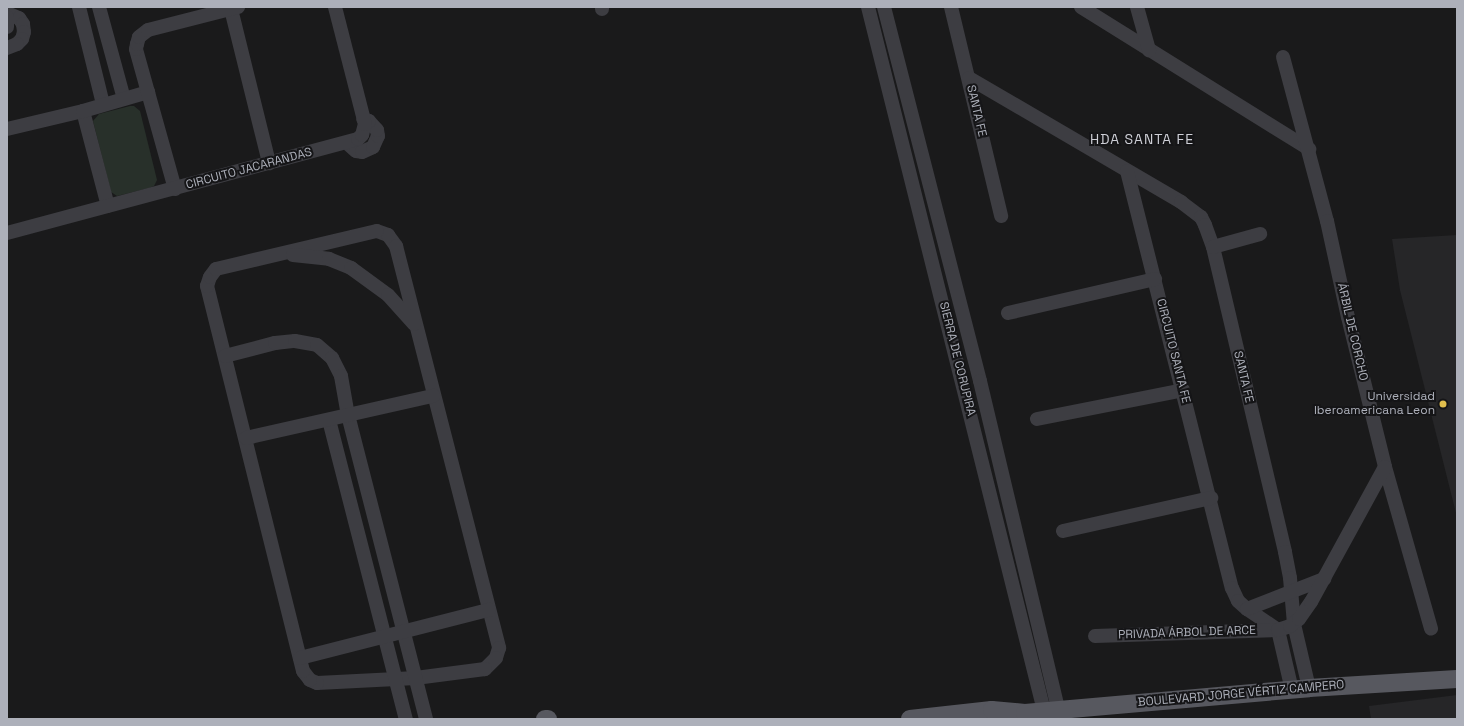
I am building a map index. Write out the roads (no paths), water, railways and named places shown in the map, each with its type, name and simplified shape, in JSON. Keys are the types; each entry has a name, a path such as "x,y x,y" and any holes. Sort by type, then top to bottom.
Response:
{"main road":[{"name":"BOULEVARD JORGE VÉRTIZ CAMPERO","path":"1000,719 1025,713 1051,710 1300,689 1457,679"},
{"name":"BOULEVARD JORGE VÉRTIZ CAMPERO","path":"910,719 992,710 1025,713"}],"street":[{"path":"79,7 103,104"},
{"path":"99,7 124,99"},
{"name":"CIRCUITO JACARANDAS","path":"7,233 176,189 358,139 362,135 364,124 336,7"},
{"name":"SIERRA DE CORUPIRA","path":"868,7 1051,710"},
{"name":"SIERRA DE CORUPIRA","path":"884,7 980,381 1051,710"},
{"name":"SANTA FE","path":"951,7 1001,216"},
{"path":"1081,7 1122,34 1309,149"},
{"path":"1137,7 1149,50"},
{"path":"176,189 136,49 136,44 142,33 148,30 234,8 269,163"},
{"path":"7,13 19,18 23,24 24,32 22,39 17,44 7,48"},
{"path":"7,17 7,27"},
{"path":"1122,34 1140,22"},
{"path":"84,28 104,24"},
{"path":"91,56 111,52"},
{"name":"ÁRBIL DE CORCHO","path":"1282,57 1309,149 1385,467 1431,629"},
{"path":"969,78 1127,171"},
{"path":"7,129 83,111 148,92"},
{"path":"83,111 108,206"},
{"name":"SANTA FE","path":"1127,171 1182,202 1196,213 1205,224 1213,247 1285,552 1292,592 1294,624"},
{"name":"CIRCUITO SANTA FE","path":"1127,171 1211,498 1232,588 1238,601 1278,630"},
{"path":"377,231 388,235 396,246 433,396 499,648 496,658 485,669 416,678 317,683 310,680 303,670 207,286 210,277 216,270 280,254 377,231"},
{"path":"1213,247 1260,234"},
{"path":"280,254 329,259 351,268 388,295 415,325"},
{"path":"1008,313 1155,279"},
{"path":"225,356 275,343 295,341 317,345 332,358 341,376 348,415 426,719"},
{"path":"1036,419 1183,390"},
{"path":"246,438 433,396"},
{"path":"329,420 406,719"},
{"path":"1300,689 1278,630 1294,624 1311,602 1385,467"},
{"path":"1062,531 1211,498"},
{"path":"1247,609 1324,579"},
{"path":"300,658 489,610"},
{"path":"1294,624 1300,689"},
{"name":"PRIVADA ÁRBOL DE ARCE","path":"1095,636 1278,630"}],"place":[{"name":"Universidad Iberoamericana Leon","path":"1443,404"}],"district":[{"name":"HDA SANTA FE","path":"1142,139"}]}
